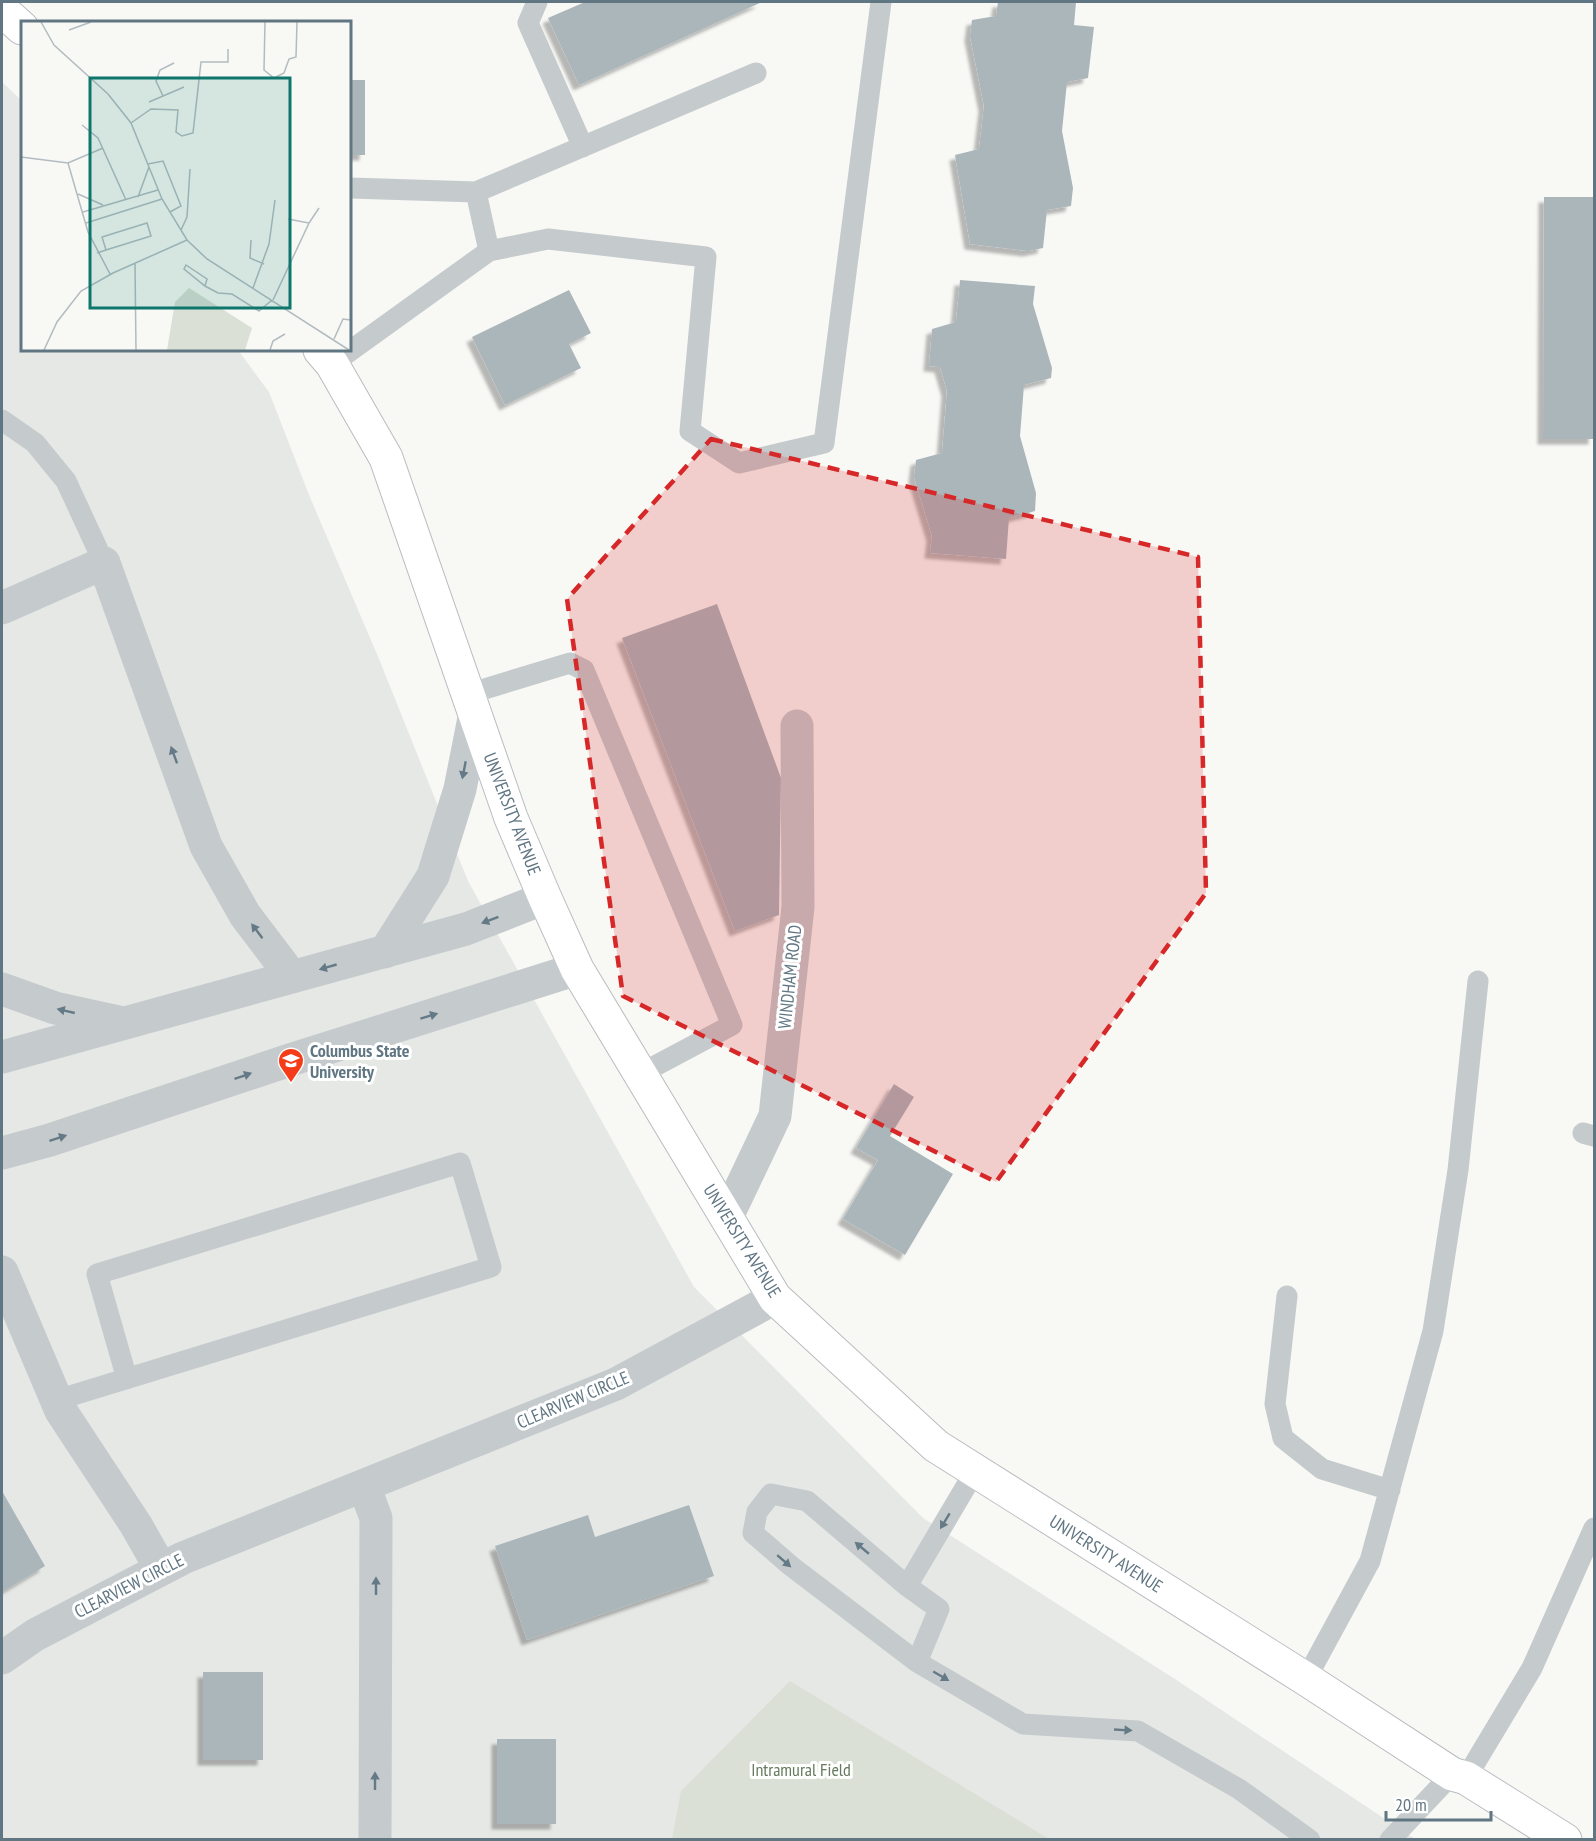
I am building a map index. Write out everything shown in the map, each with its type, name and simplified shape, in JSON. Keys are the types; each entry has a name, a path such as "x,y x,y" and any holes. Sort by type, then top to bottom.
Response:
{"main road":[{"path":"2,10 21,27"},
{"name":"UNIVERSITY AVENUE","path":"326,357 386,458 512,818 577,969 775,1298 936,1446 1459,1776 1565,1839"}],"street":[{"path":"2,608 104,563 206,846 245,915 292,977"},
{"path":"385,952 433,876 460,789 472,704"},
{"name":"WINDHAM ROAD","path":"727,1217 775,1116 798,907 797,726"},
{"path":"2,1057 466,929 545,898"},
{"path":"2,1153 50,1140 290,1060 577,969"},
{"path":"2,989 55,1008 123,1023"},
{"path":"2,1272 61,1411 136,1525 161,1569"},
{"name":"CLEARVIEW CIRCLE","path":"2,1658 35,1635 183,1557 616,1384 775,1298"},
{"path":"364,1486 376,1518 375,1839"}],"lane":[{"path":"537,2 528,23 583,147"},
{"path":"351,341 489,251 548,239 706,257 690,431 739,463 824,443 881,2"},
{"path":"351,188 476,192 756,73"},
{"path":"476,192 489,251"},
{"path":"2,420 35,443 66,481 104,563"},
{"path":"472,704 570,663 584,670 732,1025 640,1074"},
{"path":"1306,1678 1370,1561 1433,1330 1458,1170 1478,981"},
{"path":"57,1400 491,1267 460,1163 97,1274 127,1378"},
{"path":"1287,1296 1275,1404 1283,1438 1322,1469 1390,1490"},
{"path":"907,1586 975,1471"},
{"path":"917,1662 939,1609 907,1586 807,1501 771,1494 757,1512 753,1533 790,1566 917,1662 1023,1724 1138,1731 1239,1788 1310,1839"},
{"path":"1390,1839 1459,1776 1532,1668 1594,1528"}],"highlighted area":[{"path":"711,439 1198,557 1206,893 996,1182 623,996 567,599"}],"shaded area":[{"name":"Columbus State University","path":"2,82 21,100 21,351 239,351 269,392 468,881 694,1287 923,1518 1178,1681 1415,1839 2,1839"}],"green space":[{"name":"Intramural Field","path":"790,1681 1049,1839 672,1839 681,1791"}],"building":[{"path":"585,2 762,2 579,85 548,18"},
{"path":"998,2 1076,2 1074,25 1094,27 1088,78 1067,82 1062,131 1073,188 1071,206 1047,210 1043,248 1028,251 970,244 955,155 979,149 984,106 970,36 972,20 996,16"},
{"path":"351,80 365,80 365,155 351,155"},
{"path":"1544,197 1594,197 1594,439 1543,439"},
{"path":"960,280 1035,286 1033,304 1052,368 1051,378 1024,385 1020,436 1036,493 1035,511 1009,518 1006,559 930,553 932,536 914,477 916,460 942,453 947,391 940,367 929,366 932,329 956,322"},
{"path":"569,290 591,333 569,344 581,368 505,405 472,337"},
{"path":"717,604 781,778 779,915 735,931 622,638"},
{"path":"894,1084 914,1097 890,1136 953,1174 905,1255 843,1219 878,1160 856,1148"},
{"path":"2,1491 45,1566 2,1592"},
{"path":"689,1505 714,1576 527,1640 495,1546 588,1515 595,1537"},
{"path":"203,1672 263,1672 263,1760 203,1760"},
{"path":"497,1739 556,1739 556,1824 497,1824"}],"place":[{"name":"Columbus State University","path":"291,1084"}]}
